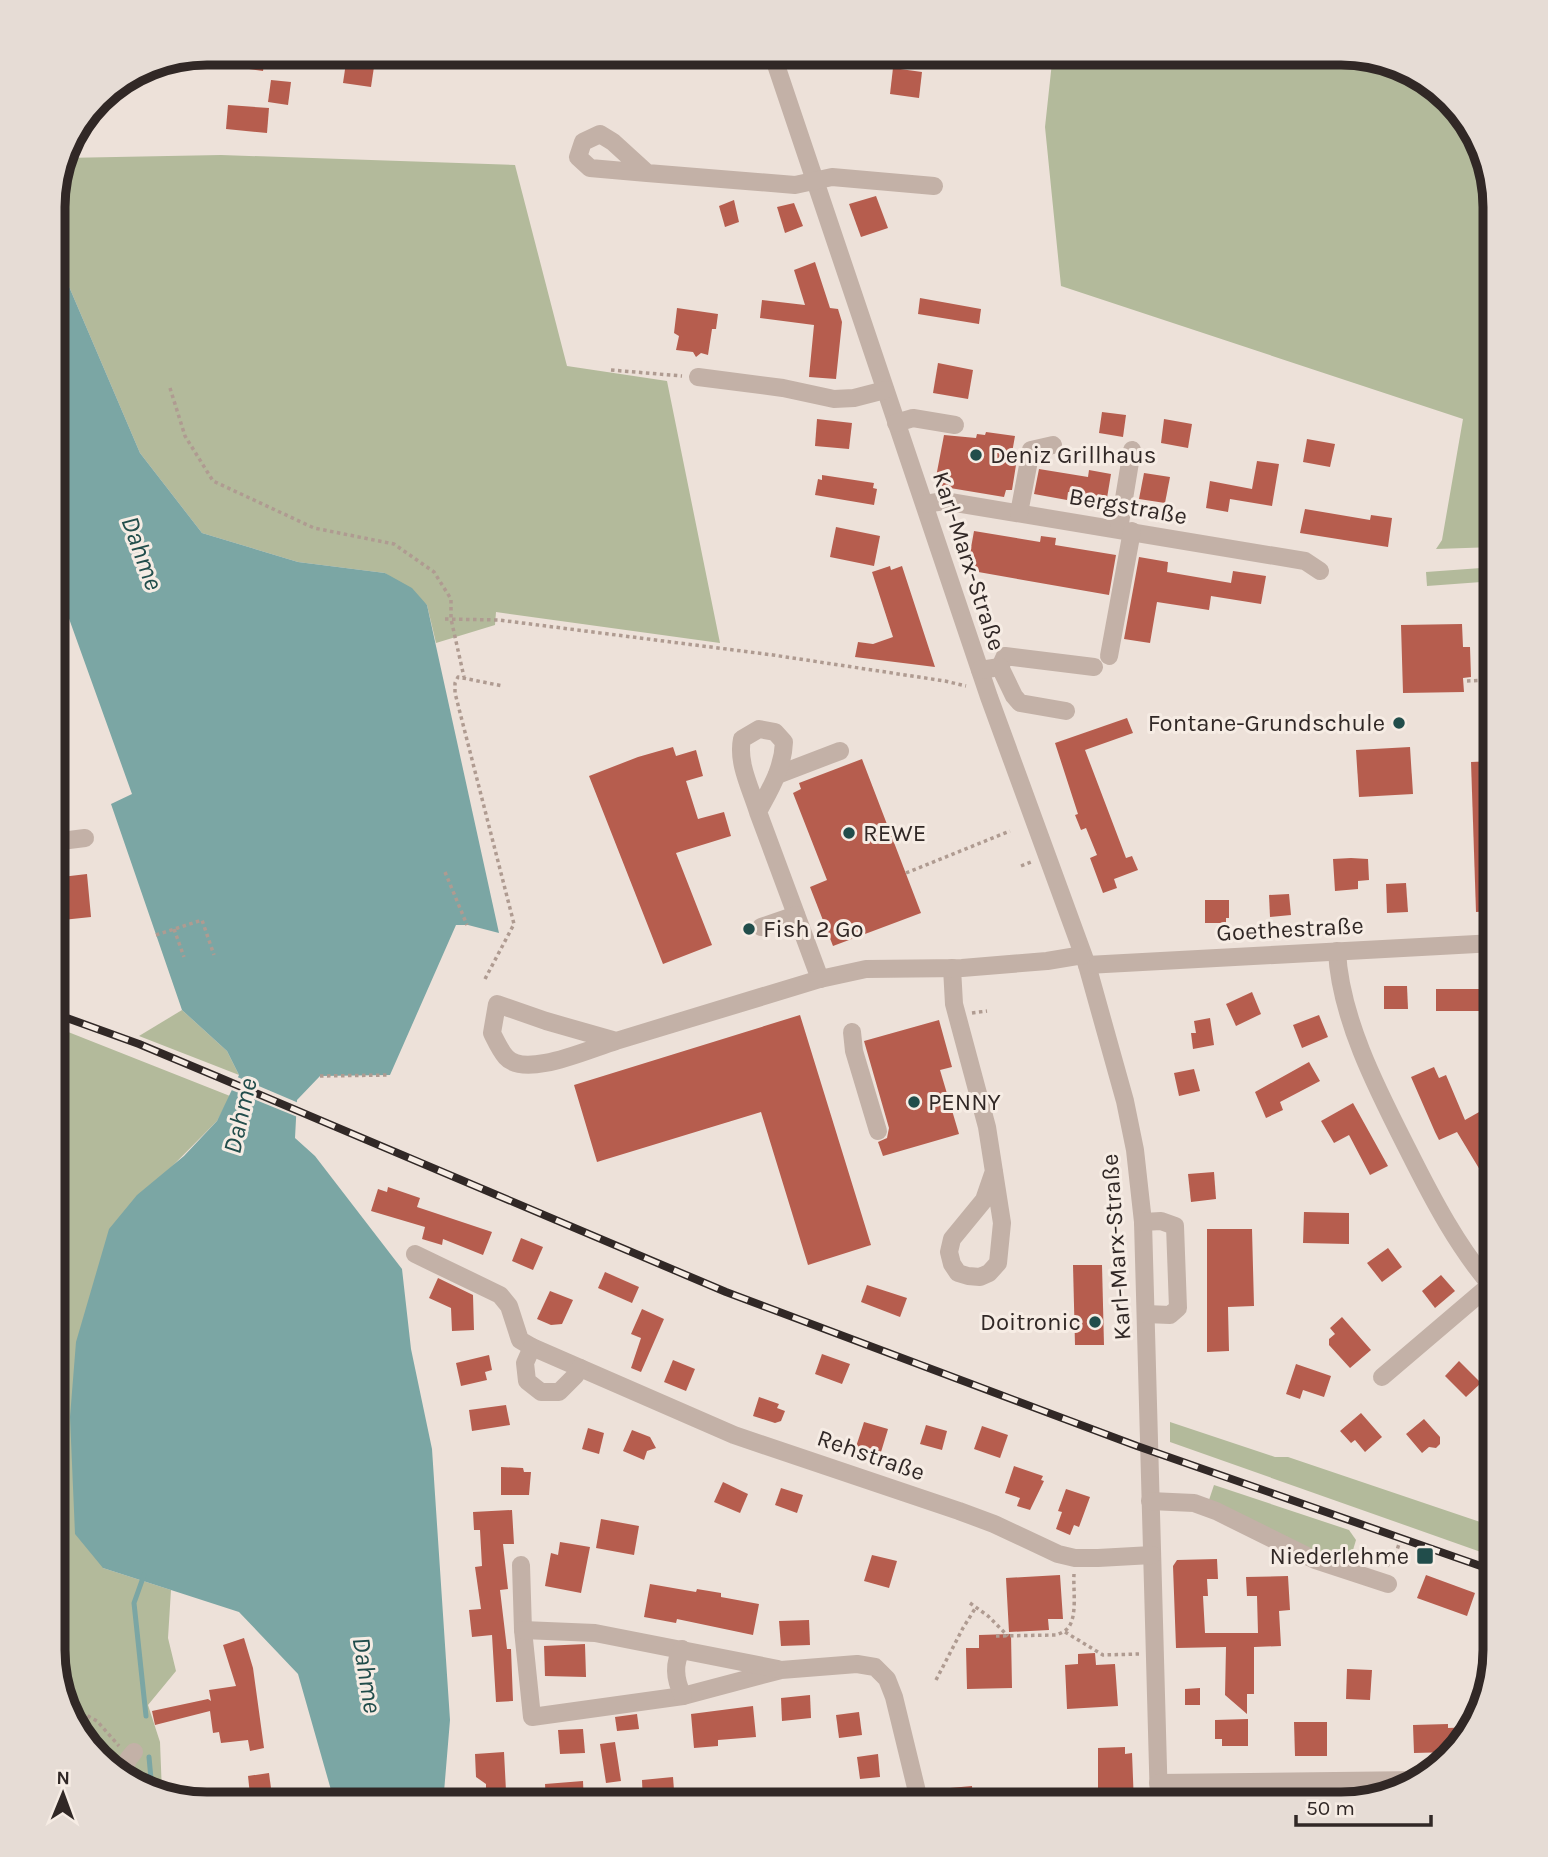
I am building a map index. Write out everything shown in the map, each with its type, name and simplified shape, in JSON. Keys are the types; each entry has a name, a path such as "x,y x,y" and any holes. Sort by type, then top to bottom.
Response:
{"street":[{"name":"Karl-Marx-Straße","path":"776,65 980,670 1085,960 1125,1101 1135,1150 1143,1222 1158,1792"},
{"path":"647,173 795,185 832,177 850,177 934,186"},
{"path":"698,377 783,388 834,399 854,398 885,390"},
{"path":"896,423 913,418 955,425"},
{"path":"1019,513 1031,450 1054,445"},
{"path":"1109,656 1126,530 1132,450"},
{"name":"Bergstraße","path":"925,504 944,501 1126,530 1305,561 1320,571"},
{"path":"1000,667 1005,656 1094,667"},
{"path":"980,670 1000,667"},
{"path":"1000,667 1014,696 1020,702 1066,711"},
{"path":"758,812 777,775 783,757 784,742 775,732 759,729 742,739 741,758 758,812 820,979"},
{"path":"777,775 841,751"},
{"path":"65,840 85,838"},
{"path":"761,927 796,915"},
{"name":"Goethestraße","path":"1085,960 1483,944"},
{"path":"1337,951 1342,991 1356,1036 1387,1109 1439,1210 1483,1273"},
{"path":"616,1041 497,1004 492,1033 507,1058 518,1065 534,1066 820,979 866,969 952,968 1085,960"},
{"path":"952,968 954,1004 987,1127 994,1171 1002,1223 998,1263 989,1273 980,1277 968,1276 958,1273 949,1252 953,1239 984,1200 994,1171"},
{"path":"852,1032 878,1131"},
{"path":"1143,1222 1161,1221 1175,1226 1177,1267 1178,1308 1170,1315 1146,1314"},
{"path":"415,1254 500,1295 509,1306 520,1340 532,1347 525,1363 527,1381 541,1392 559,1392 580,1368"},
{"path":"1382,1377 1483,1295"},
{"name":"Rehstraße","path":"532,1347 734,1435 994,1524 1058,1554 1075,1558 1152,1555"},
{"path":"1150,1501 1194,1503 1216,1511 1315,1560 1382,1582"},
{"path":"520,1565 523,1630 532,1717 683,1696 781,1670 857,1664 875,1667 887,1679 894,1698 917,1792"},
{"path":"523,1630 594,1633 781,1670"},
{"path":"682,1649 676,1660 677,1683 683,1696"},
{"path":"125,1766 131,1755"},
{"path":"1158,1783 1397,1780"}],"path":[{"path":"611,370 698,377"},
{"path":"170,388 185,436 213,481 314,528 394,544 434,572 451,599 448,619 464,677"},
{"path":"448,619 499,620 732,649 966,686"},
{"path":"485,979 514,924 455,693 455,683 458,677 464,677 503,686"},
{"path":"1468,681 1483,680"},
{"path":"906,873 1010,831"},
{"path":"1021,866 1031,862"},
{"path":"445,872 467,925"},
{"path":"156,935 202,919 214,955"},
{"path":"174,929 184,957"},
{"path":"320,1076 390,1075"},
{"path":"1382,1582 1399,1544"},
{"path":"996,1636 1056,1635 1064,1632 1070,1625 1072,1614 1075,1558"},
{"path":"970,1603 1008,1636"},
{"path":"936,1680 976,1607"},
{"path":"1064,1632 1103,1655 1144,1653"},
{"path":"78,1711 97,1721 131,1755"}],"green space":[{"path":"1052,65 1351,65 1387,72 1412,84 1435,100 1448,113 1469,144 1481,179 1483,197 1483,547 1436,549 1442,540 1463,419 1061,286 1045,127"},
{"path":"221,155 515,165 567,366 667,381 720,643 496,612 495,625 436,643 427,605 385,573 298,562 202,533 140,453 65,277 65,197 73,158"},
{"path":"1483,568 1483,582 1427,586 1426,572"},
{"path":"182,1010 227,1051 239,1075 139,1036"},
{"path":"65,1031 230,1096 217,1121 110,1229 99,1270 103,1568 171,1590 168,1638 176,1671 148,1705 160,1742 162,1784 136,1773 106,1751 79,1713 67,1678"},
{"path":"1170,1422 1275,1457 1288,1457 1483,1523 1483,1553 1170,1442"},
{"path":"1214,1485 1349,1530 1356,1540 1353,1550 1341,1555 1319,1554 1209,1500"}],"water":[{"name":"Dahme","path":"65,277 140,453 202,533 298,562 385,573 412,588 427,605 499,933 468,925 456,925 390,1075 320,1076 297,1100 295,1138 315,1156 402,1269 411,1349 432,1449 450,1720 444,1792 332,1792 298,1674 239,1612 103,1568 75,1534 70,1417 76,1342 109,1229 137,1195 184,1156 217,1121 239,1075 227,1051 182,1010 111,804 132,794 65,607"}],"pier":[{"path":"235,1076 301,1104 300,1118 229,1089"}],"building":[{"path":"214,65 214,68 187,66"},
{"path":"250,65 264,65 263,71 249,69"},
{"path":"346,65 374,65 371,87 343,83"},
{"path":"893,68 922,72 919,98 890,94"},
{"path":"271,80 291,82 288,105 268,102"},
{"path":"228,105 269,108 267,133 226,129"},
{"path":"876,196 888,228 861,237 849,204"},
{"path":"734,200 739,222 725,227 719,206"},
{"path":"794,203 803,226 785,233 777,207"},
{"path":"815,262 830,308 838,309 842,322 836,379 809,377 814,325 760,318 762,300 805,305 794,270"},
{"path":"920,298 981,309 979,324 918,314"},
{"path":"677,308 718,314 716,329 712,329 708,355 701,353 696,357 693,352 676,350 679,336 674,333"},
{"path":"938,363 973,370 968,399 933,393"},
{"path":"1102,412 1126,415 1123,437 1099,433"},
{"path":"817,419 852,423 849,449 815,446"},
{"path":"1164,419 1192,424 1188,448 1161,443"},
{"name":"Deniz Grillhaus","path":"986,432 1015,436 1010,464 1016,465 1012,490 1006,490 1004,497 938,486 940,478 936,477 944,435 976,438 977,434 985,435"},
{"path":"1307,439 1335,444 1330,467 1303,462"},
{"path":"1257,461 1279,464 1272,506 1230,499 1228,512 1206,508 1210,481 1252,489"},
{"path":"1039,469 1088,477 1089,470 1111,474 1107,498 1068,492 1067,500 1034,494"},
{"path":"1144,473 1170,477 1165,503 1139,499"},
{"path":"822,475 874,483 873,488 877,489 874,505 815,495 818,479 822,480"},
{"path":"1305,509 1370,520 1371,515 1392,518 1388,547 1300,533"},
{"path":"836,527 880,536 874,566 830,557"},
{"path":"974,531 1040,542 1041,536 1056,538 1055,545 1116,555 1109,595 967,570"},
{"path":"1139,557 1168,562 1167,572 1231,583 1233,571 1266,576 1261,604 1211,596 1209,610 1157,602 1150,643 1124,639"},
{"path":"890,566 891,570 902,566 935,667 855,657 858,642 873,644 893,637 872,572"},
{"path":"1462,624 1463,647 1470,647 1471,677 1463,678 1464,692 1403,693 1401,625"},
{"path":"1127,718 1133,733 1085,750 1126,858 1132,856 1138,870 1114,879 1117,888 1103,893 1090,858 1097,855 1086,828 1081,830 1075,815 1078,814 1055,743"},
{"path":"673,747 676,756 696,750 703,776 686,781 698,819 724,812 731,836 676,853 712,945 663,964 589,776"},
{"path":"1410,747 1413,794 1359,797 1356,750"},
{"name":"REWE","path":"862,759 921,913 833,946 810,887 827,880 793,793 801,789 799,783"},
{"path":"1471,762 1483,762 1483,912 1476,912"},
{"path":"1333,859 1368,859 1369,880 1358,881 1358,889 1335,891"},
{"path":"87,874 91,917 65,920 65,877"},
{"path":"1406,883 1408,912 1387,913 1386,884"},
{"path":"1289,894 1291,915 1270,917 1269,895"},
{"path":"1205,900 1229,900 1229,918 1226,918 1226,923 1205,923"},
{"path":"1384,986 1407,986 1408,1009 1384,1009"},
{"path":"1436,989 1483,989 1483,1011 1436,1011"},
{"path":"1252,992 1261,1014 1236,1026 1226,1004"},
{"path":"800,1015 871,1245 808,1265 761,1112 597,1162 574,1085"},
{"path":"1319,1015 1328,1037 1302,1048 1293,1025"},
{"path":"1210,1018 1214,1045 1193,1049 1191,1033 1196,1033 1194,1021"},
{"name":"PENNY","path":"939,1020 952,1067 940,1070 959,1134 883,1156 878,1142 887,1138 889,1128 864,1041"},
{"path":"1309,1062 1320,1081 1280,1102 1283,1110 1266,1118 1255,1092"},
{"path":"1434,1067 1439,1078 1446,1075 1465,1120 1483,1110 1483,1168 1480,1170 1457,1132 1439,1140 1411,1077"},
{"path":"1194,1069 1200,1091 1179,1096 1174,1073"},
{"path":"1353,1103 1388,1166 1370,1175 1349,1135 1334,1143 1321,1121"},
{"path":"1214,1172 1216,1199 1191,1202 1188,1174"},
{"path":"388,1187 420,1198 417,1207 492,1232 483,1255 443,1239 442,1245 422,1239 425,1227 371,1211 378,1189 387,1192"},
{"path":"1304,1212 1349,1213 1349,1244 1303,1243"},
{"path":"1207,1229 1252,1229 1254,1306 1228,1307 1229,1351 1207,1352"},
{"path":"521,1238 543,1247 533,1270 512,1261"},
{"path":"1388,1248 1402,1267 1382,1282 1367,1263"},
{"path":"1073,1265 1102,1265 1104,1345 1075,1345"},
{"path":"605,1272 639,1287 632,1303 598,1288"},
{"path":"1441,1275 1455,1291 1435,1308 1422,1291"},
{"path":"438,1278 473,1295 474,1330 452,1331 451,1308 429,1298"},
{"path":"867,1285 907,1298 900,1317 861,1302"},
{"path":"550,1291 573,1300 562,1324 551,1325 537,1319"},
{"path":"642,1309 664,1319 641,1372 631,1368 641,1338 631,1334"},
{"path":"1342,1317 1371,1350 1350,1368 1329,1345 1329,1339 1335,1334 1330,1328"},
{"path":"822,1354 850,1364 842,1384 815,1374"},
{"path":"489,1355 492,1370 485,1372 487,1380 461,1386 456,1363"},
{"path":"673,1360 695,1369 686,1391 664,1382"},
{"path":"1459,1361 1481,1383 1466,1397 1445,1376"},
{"path":"1296,1364 1331,1376 1324,1397 1303,1390 1300,1399 1286,1394"},
{"path":"759,1397 779,1404 777,1408 785,1411 781,1421 775,1423 753,1416"},
{"path":"506,1405 510,1425 472,1431 469,1410"},
{"path":"1361,1413 1382,1437 1365,1452 1355,1440 1351,1443 1340,1431"},
{"path":"1424,1419 1440,1437 1440,1444 1436,1448 1429,1447 1422,1453 1406,1434"},
{"path":"864,1422 888,1429 881,1452 876,1451 874,1459 854,1453"},
{"path":"926,1425 947,1431 942,1450 920,1444"},
{"path":"982,1426 1008,1435 1000,1458 974,1449"},
{"path":"588,1428 604,1433 599,1454 582,1449"},
{"path":"632,1430 650,1437 656,1448 647,1451 644,1460 623,1451"},
{"path":"1014,1466 1043,1476 1041,1480 1044,1481 1030,1510 1017,1506 1020,1498 1005,1493"},
{"path":"501,1467 523,1468 524,1472 531,1472 529,1495 501,1495"},
{"path":"723,1482 748,1494 740,1513 714,1502"},
{"path":"781,1488 803,1495 797,1513 775,1505"},
{"path":"1066,1489 1090,1497 1079,1527 1074,1525 1070,1535 1056,1529 1062,1512 1058,1511"},
{"path":"512,1510 514,1544 503,1544 508,1589 500,1590 507,1649 511,1649 513,1701 496,1702 492,1635 472,1637 469,1610 481,1609 475,1567 482,1566 480,1530 474,1530 473,1512"},
{"path":"601,1519 639,1526 634,1555 596,1548"},
{"path":"560,1542 590,1547 581,1593 545,1586 551,1553 558,1555"},
{"path":"872,1555 897,1561 889,1588 864,1581"},
{"path":"1217,1559 1218,1579 1207,1579 1208,1596 1203,1596 1205,1633 1258,1633 1257,1596 1247,1596 1246,1577 1288,1576 1290,1610 1279,1611 1281,1646 1254,1647 1254,1694 1247,1694 1247,1714 1225,1695 1226,1647 1176,1648 1173,1566 1177,1560"},
{"path":"1060,1575 1063,1619 1048,1619 1049,1630 1009,1632 1006,1578"},
{"path":"1426,1575 1475,1593 1467,1616 1417,1598"},
{"path":"650,1584 696,1592 697,1589 721,1593 721,1597 759,1604 753,1635 677,1619 676,1623 644,1617"},
{"path":"809,1620 810,1645 781,1646 779,1621"},
{"path":"1011,1634 1012,1688 967,1689 966,1648 979,1648 979,1635"},
{"path":"244,1638 253,1668 264,1748 250,1751 248,1740 221,1743 219,1732 213,1733 210,1711 155,1725 152,1711 208,1699 211,1701 209,1690 236,1686 223,1645"},
{"path":"585,1644 586,1677 545,1676 544,1646"},
{"path":"1095,1653 1096,1665 1115,1664 1118,1706 1067,1709 1065,1665 1078,1664 1078,1654"},
{"path":"1347,1669 1372,1670 1370,1700 1346,1699"},
{"path":"1200,1688 1200,1705 1185,1705 1185,1689"},
{"path":"810,1695 811,1718 782,1721 781,1698"},
{"path":"753,1706 756,1737 718,1740 718,1746 694,1748 691,1714"},
{"path":"859,1712 862,1735 839,1738 836,1715"},
{"path":"637,1714 639,1729 617,1731 615,1717"},
{"path":"1248,1719 1248,1746 1222,1746 1222,1739 1215,1739 1215,1720"},
{"path":"1294,1722 1327,1722 1327,1756 1295,1756"},
{"path":"1448,1724 1448,1728 1460,1728 1440,1752 1414,1753 1413,1725"},
{"path":"583,1729 585,1753 560,1754 558,1730"},
{"path":"615,1742 621,1781 606,1783 600,1744"},
{"path":"1125,1747 1125,1754 1132,1753 1134,1792 1098,1792 1098,1748"},
{"path":"504,1752 506,1791 486,1791 486,1784 476,1777 475,1754"},
{"path":"878,1754 880,1777 860,1779 857,1757"},
{"path":"269,1773 271,1792 250,1792 248,1776"},
{"path":"673,1777 674,1792 642,1792 642,1780"},
{"path":"583,1781 583,1792 545,1792 545,1784"},
{"path":"972,1786 972,1792 950,1792 950,1788"}],"waterway":[{"path":"144,1575 134,1603 146,1716"},
{"path":"149,1757 151,1781"}],"railway":[{"path":"65,1017 139,1044 726,1292 1137,1446 1483,1567"}],"place":[{"name":"Deniz Grillhaus","path":"976,455"},
{"name":"Fontane-Grundschule","path":"1399,723"},
{"name":"REWE","path":"849,833"},
{"name":"Fish 2 Go","path":"749,929"},
{"name":"PENNY","path":"914,1102"},
{"name":"Doitronic","path":"1095,1322"},
{"name":"Niederlehme","path":"1425,1556"}]}
